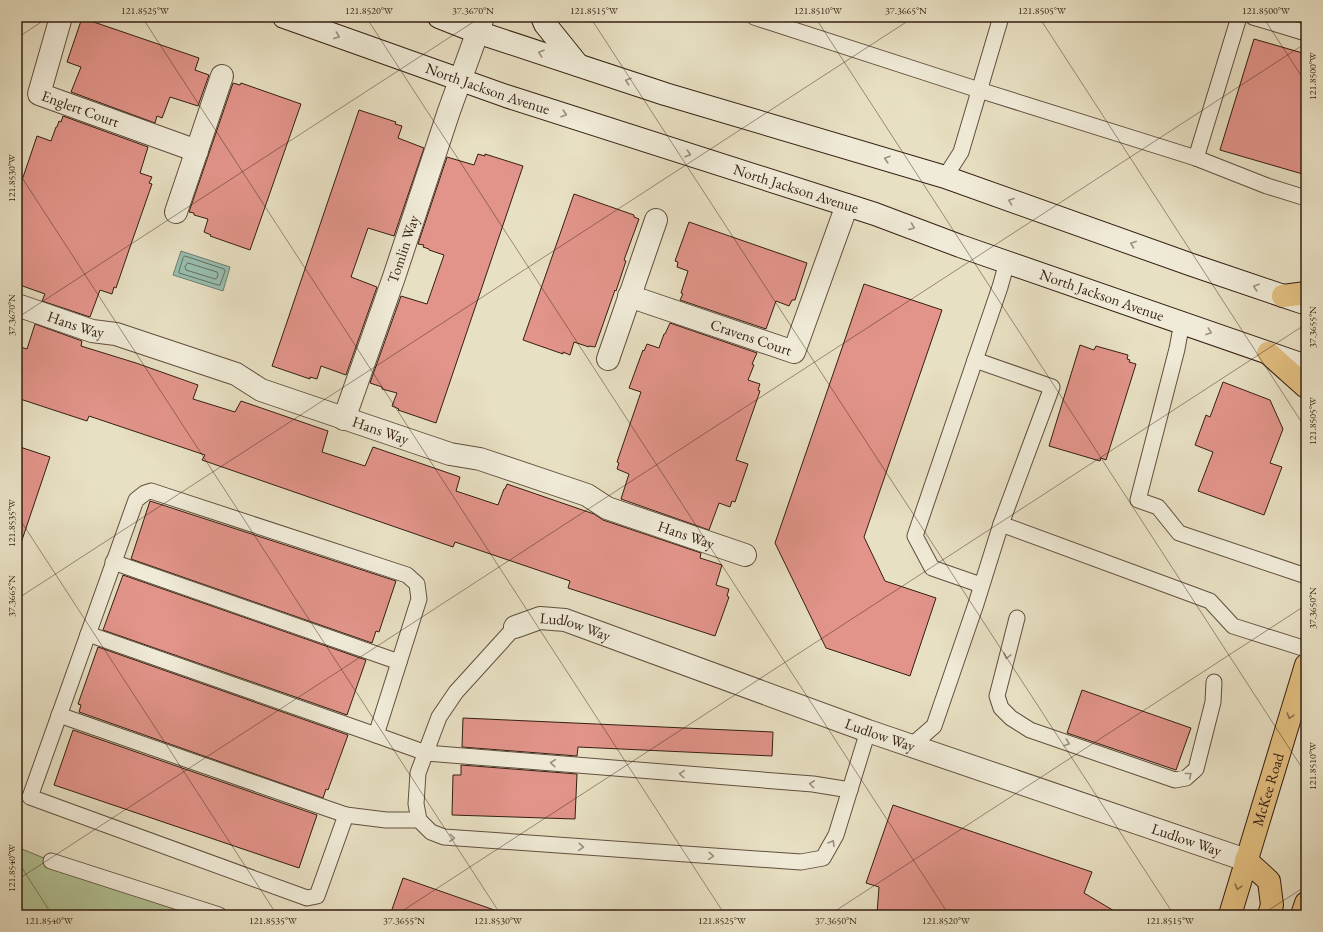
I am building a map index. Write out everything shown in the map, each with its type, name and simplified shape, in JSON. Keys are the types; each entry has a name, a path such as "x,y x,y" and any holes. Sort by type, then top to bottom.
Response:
{"main road":[{"path":"1283,296 1306,293"},
{"path":"1268,353 1306,387"},
{"name":"McKee Road","path":"1230,915 1306,665"},
{"path":"1246,860 1269,881 1272,905 1269,915"},
{"path":"1302,915 1306,903"}],"street":[{"name":"Englert Court","path":"61,17 39,94 197,150"},
{"name":"North Jackson Avenue","path":"284,17 513,98 876,214 1008,262 1306,366"},
{"path":"439,17 480,24 578,65 665,94 945,177 1306,304"},
{"path":"542,17 545,24 578,65"},
{"name":"Tomlin Way","path":"344,419 480,24"},
{"path":"176,212 222,76"},
{"name":"Cravens Court","path":"629,296 794,352 847,205"},
{"path":"608,359 656,220"},
{"name":"Hans Way","path":"17,304 92,330 116,334 236,374 261,390 344,419 450,454 480,459 588,495 607,508 746,555"},
{"name":"Ludlow Way","path":"516,627 540,618 565,620 868,731 1246,860"}],"lane":[{"path":"754,17 1196,158 1267,186 1306,198"},
{"path":"945,177 961,152 1001,17"},
{"path":"1196,158 1239,17"},
{"path":"1253,17 1306,33"},
{"path":"981,585 932,568 915,536 1008,262"},
{"path":"1182,322 1177,349 1138,500 1158,507 1179,533 1306,576"},
{"path":"911,746 934,726 1001,524 1052,387 975,360"},
{"path":"346,815 317,896 307,898 30,797 136,500 145,493 151,491 407,575 417,584 419,599 376,735"},
{"path":"1001,524 1210,601 1233,626 1306,649"},
{"path":"113,562 399,662"},
{"path":"1017,618 997,696 1001,708 1011,718 1030,730 1175,780 1186,778 1196,769 1213,702 1214,682"},
{"path":"516,627 456,692 439,717 418,773 416,804 419,820 431,832 444,837 801,862 823,858 836,835 868,731"},
{"path":"88,634 426,753 813,784 850,790"},
{"path":"59,715 346,815 386,820 419,820"},
{"path":"51,861 219,915"}],"shaded area":[{"path":"17,847 51,861 209,915 17,915"}],"water":[{"path":"181,251 230,267 223,291 173,275"}],"building":[{"path":"82,18 199,58 195,70 209,75 198,106 170,97 162,118 157,116 155,123 71,92 81,67 67,62"},
{"path":"1254,39 1306,54 1306,175 1220,150"},
{"path":"233,83 240,85 241,83 301,104 250,250 210,236 211,235 204,232 208,219 189,212"},
{"path":"359,110 396,122 395,124 402,126 398,138 424,148 394,236 368,228 351,277 377,287 346,375 321,366 317,379 310,377 310,379 272,366"},
{"path":"63,116 148,147 140,173 152,177 149,183 152,184 116,288 114,287 112,294 100,290 90,317 42,301 45,294 17,284 17,195 37,136 51,141 56,127 59,121 61,122"},
{"path":"478,154 485,156 485,154 523,166 436,423 398,410 399,409 392,406 397,393 382,389 382,387 370,383 401,296 427,304 444,255 423,247 424,245 418,244 447,157 474,165"},
{"path":"574,194 634,215 634,217 639,219 624,260 626,261 616,291 615,290 595,347 589,347 574,342 570,355 523,340"},
{"path":"689,222 807,263 795,300 792,300 789,306 776,301 766,329 680,300 683,294 681,293 688,271 677,267 678,262 675,261"},
{"path":"864,284 942,310 864,537 885,581 936,598 910,676 826,648 775,543"},
{"path":"670,323 757,353 752,364 754,365 748,380 760,384 758,390 760,391 736,460 748,464 735,502 732,501 730,507 719,503 709,530 621,499 629,474 617,469 619,463 617,462 641,392 629,388 643,350 644,351 647,344 659,348"},
{"path":"35,324 82,341 81,346 136,363 198,385 193,399 235,412 241,401 328,431 322,452 365,466 373,447 460,477 456,491 498,505 507,484 594,514 603,520 701,553 700,558 722,565 716,585 729,589 727,596 729,597 715,636 568,588 570,581 455,542 453,547 202,460 205,455 89,416 87,421 17,398 17,346 27,349"},
{"path":"1080,345 1094,350 1096,346 1128,355 1127,359 1130,360 1129,362 1136,364 1106,460 1101,458 1100,461 1049,446"},
{"path":"1223,382 1270,400 1283,429 1270,463 1282,467 1264,515 1198,491 1213,452 1195,445 1206,415 1210,417"},
{"path":"17,446 50,457 21,543 17,542"},
{"path":"150,501 396,581 379,632 376,631 372,643 131,559"},
{"path":"123,575 366,660 347,715 103,630"},
{"path":"98,647 348,735 328,790 326,789 323,798 79,712 81,705 78,704"},
{"path":"1082,690 1191,728 1176,770 1067,733"},
{"path":"463,718 773,732 772,756 578,747 577,756 462,747"},
{"path":"73,730 317,815 299,868 54,785"},
{"path":"461,765 577,774 575,819 452,815 453,775 461,775"},
{"path":"893,805 1092,872 1084,893 1121,915 878,915 879,887 866,883"},
{"path":"403,878 500,912 499,915 390,915"}]}
